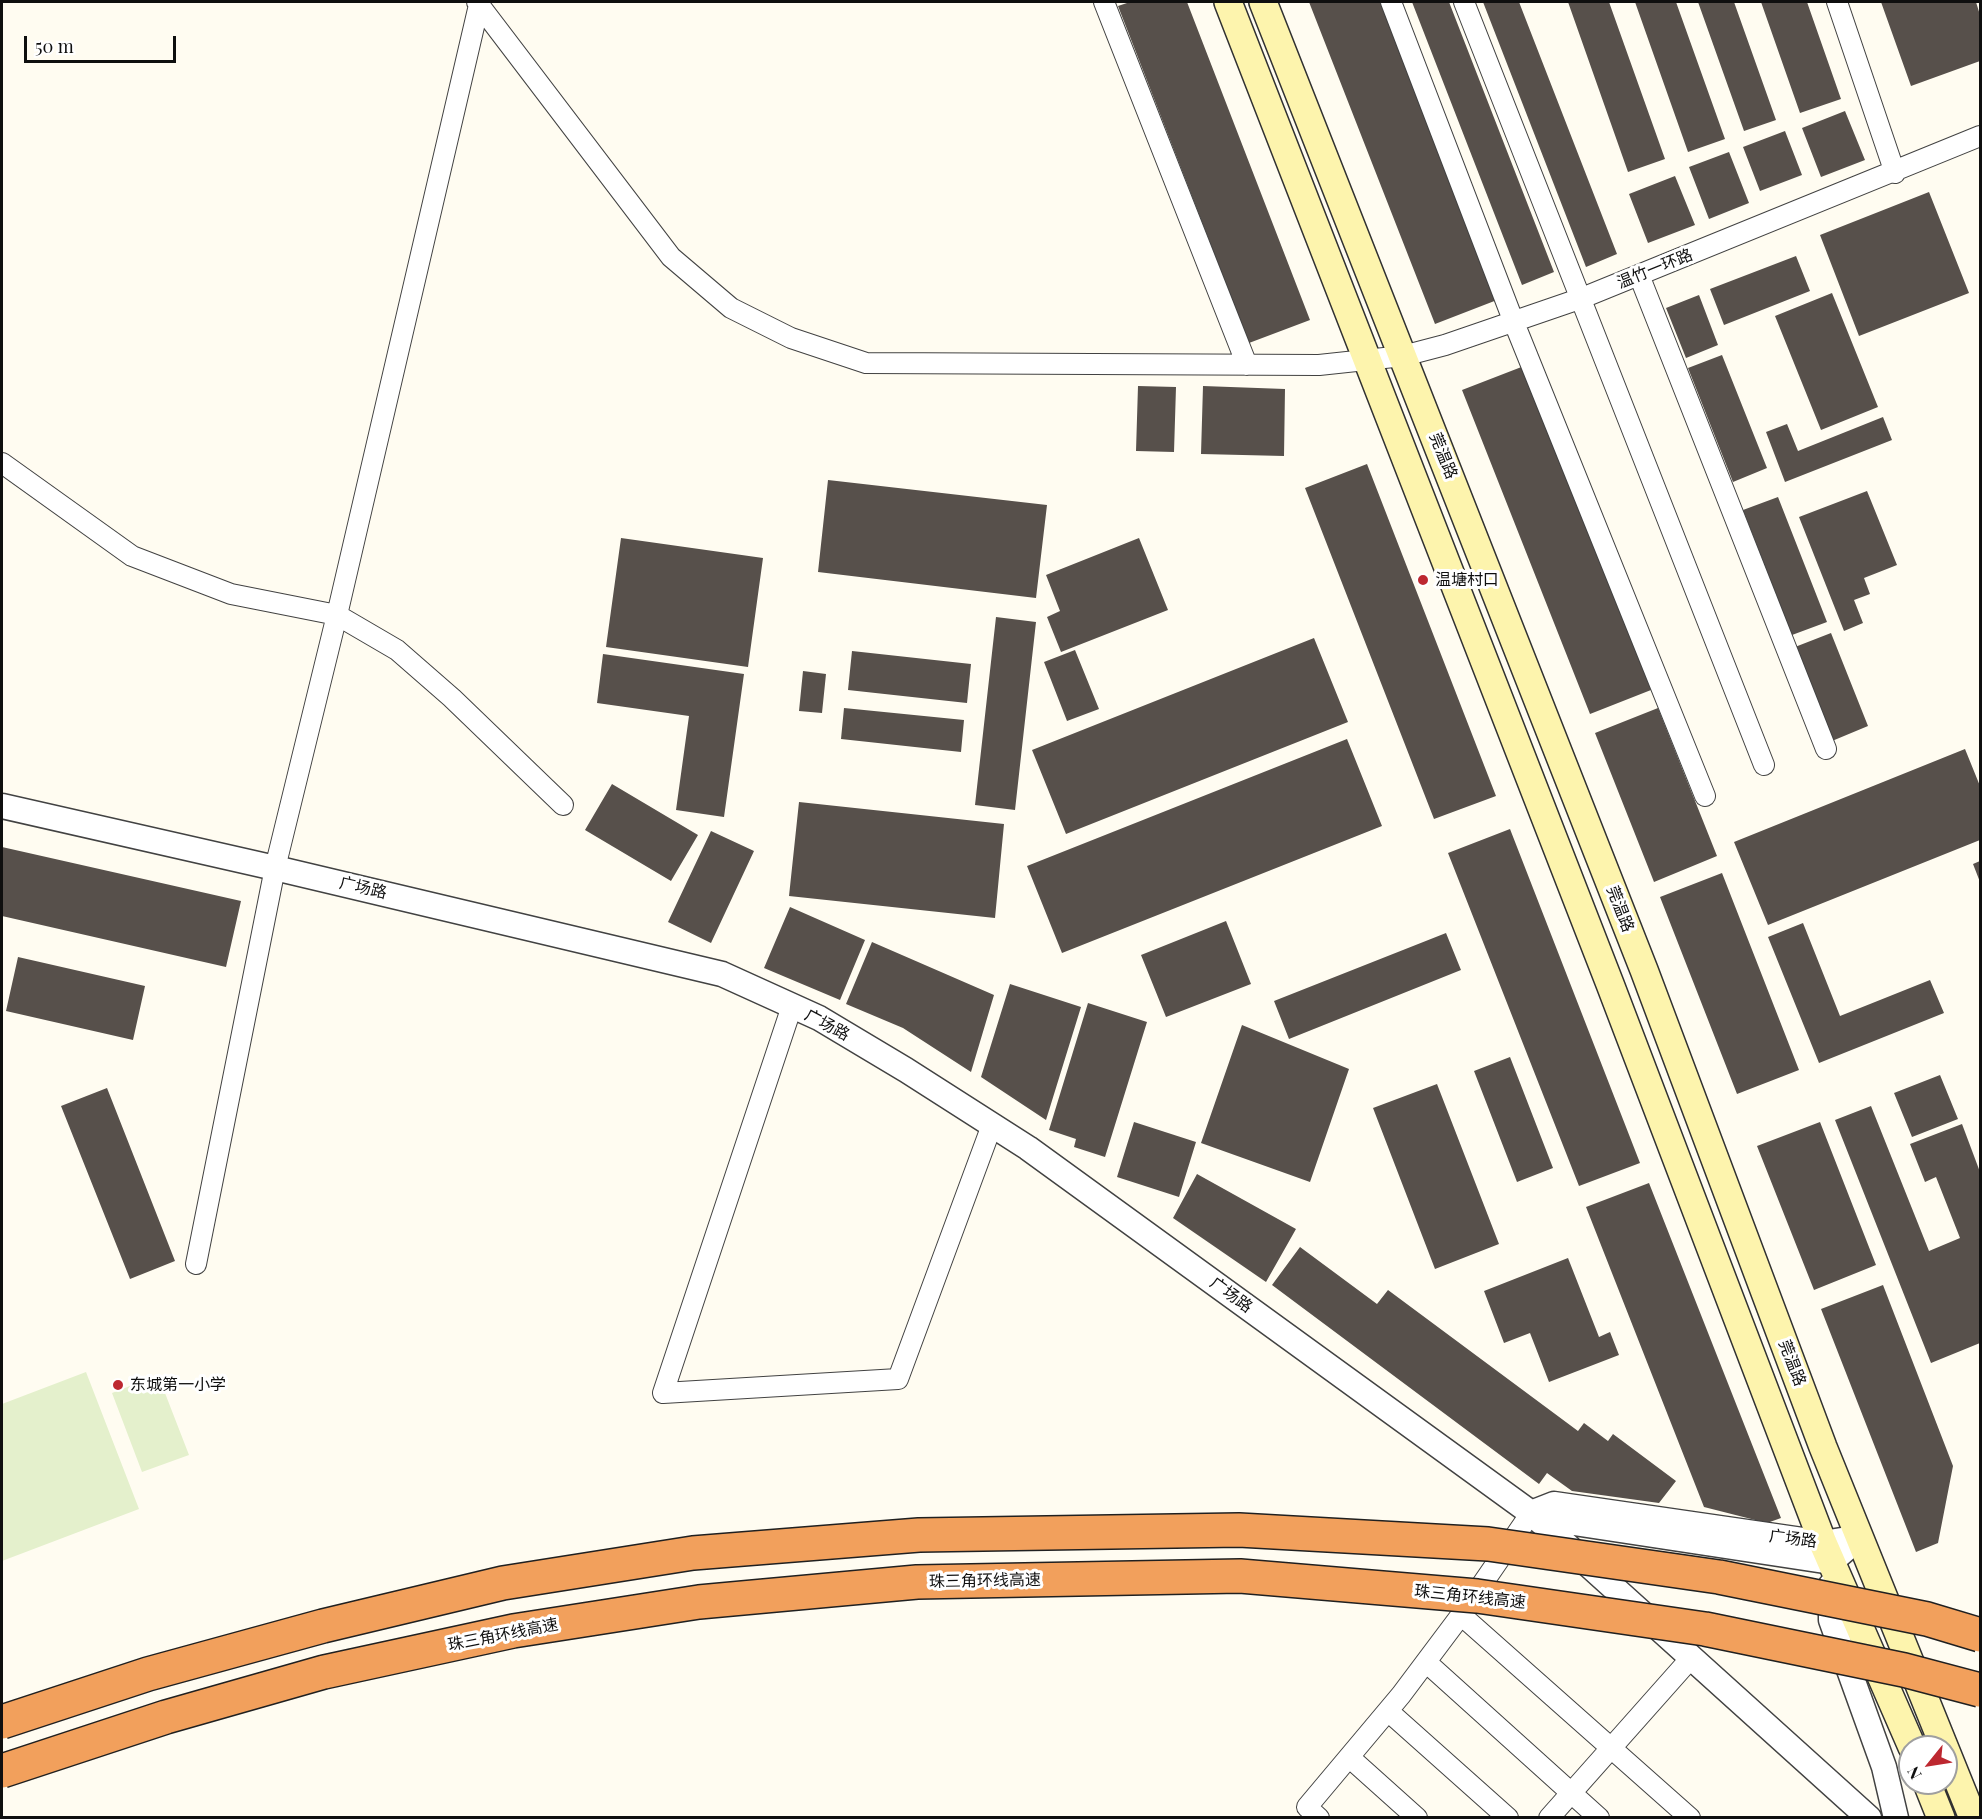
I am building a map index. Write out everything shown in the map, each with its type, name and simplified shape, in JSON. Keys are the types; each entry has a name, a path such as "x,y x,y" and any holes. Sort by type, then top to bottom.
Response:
{"highway":[{"path":"2,1722 148,1674 323,1626 503,1583 693,1553 919,1535 1239,1530 1488,1544 1719,1577 1927,1619 1980,1635"},
{"name":"珠三角环线高速","path":"2,1771 166,1717 324,1672 513,1631 699,1602 917,1582 1240,1576 1477,1596 1705,1629 1904,1670 1980,1690"}],"main road":[{"path":"1228,2 1614,995 1827,1552 1907,1735"},
{"name":"莞温路","path":"1263,2 1640,959 1823,1447 1973,1818"},
{"path":"1932,1795 1941,1818"}],"street":[{"path":"1104,2 1246,364"},
{"path":"1391,2 1514,320 1705,796"},
{"path":"1464,2 1764,765"},
{"path":"1838,2 1895,172"},
{"path":"196,1264 275,868 338,615 478,3"},
{"name":"温竹一环路","path":"478,3 671,257 730,308 791,338 866,363 1319,365 1403,356 1445,345 1582,298 1980,136"},
{"path":"1639,275 1826,749"},
{"path":"2,463 132,556 231,594 338,615 397,650 452,698 563,805"},
{"name":"广场路","path":"2,806 722,974 819,1018 906,1070 1047,1162 1531,1513 1866,1817"},
{"path":"792,1006 663,1393 898,1379 992,1125"},
{"name":"广场路","path":"1531,1513 1554,1504 1827,1552 1860,1537"},
{"path":"1319,1818 1307,1807 1426,1662 1531,1513"},
{"path":"1827,1552 1831,1620 1884,1767 1896,1818"},
{"path":"1461,1615 1690,1818"},
{"path":"1549,1818 1691,1658"},
{"path":"1426,1662 1599,1818"},
{"path":"1388,1711 1508,1818"},
{"path":"1349,1757 1417,1818"}],"green space":[{"path":"86,1372 139,1509 2,1561 2,1404"},
{"path":"158,1375 189,1455 142,1472 112,1393"}],"building":[{"path":"1130,2 1187,2 1310,320 1249,343 1118,6"},
{"path":"1309,2 1380,2 1497,300 1435,324"},
{"path":"1412,2 1449,2 1554,272 1522,285"},
{"path":"1483,2 1519,2 1617,254 1586,267"},
{"path":"1568,2 1609,2 1665,159 1628,172"},
{"path":"1635,2 1676,2 1725,139 1688,152"},
{"path":"1698,2 1734,2 1776,120 1744,131"},
{"path":"1761,2 1807,2 1841,99 1800,113"},
{"path":"1881,2 1976,2 1980,15 1980,61 1911,86"},
{"path":"1845,111 1865,160 1821,177 1802,128"},
{"path":"1785,131 1802,175 1760,191 1743,147"},
{"path":"1729,152 1749,203 1709,219 1689,167"},
{"path":"1675,176 1695,225 1648,243 1629,194"},
{"path":"1929,192 1969,293 1859,336 1820,235"},
{"path":"1796,256 1810,291 1724,325 1710,289"},
{"path":"1832,293 1878,407 1821,430 1775,316"},
{"path":"1699,295 1718,345 1686,358 1666,308"},
{"path":"1722,355 1767,468 1733,482 1688,368"},
{"path":"1524,366 1651,690 1590,714 1462,390"},
{"path":"1138,386 1176,387 1174,452 1136,451"},
{"path":"1203,386 1285,389 1284,456 1201,454"},
{"path":"1883,417 1892,440 1785,482 1766,432 1787,424 1798,451"},
{"path":"1367,464 1496,796 1434,819 1305,488"},
{"path":"828,480 1047,505 1036,598 818,572"},
{"path":"1867,491 1897,565 1864,578 1870,594 1854,600 1863,623 1844,631 1799,517"},
{"path":"1778,497 1827,622 1792,635 1743,510"},
{"path":"621,538 763,558 748,667 606,647"},
{"path":"1139,538 1168,610 1061,652 1047,617 1060,611 1046,575"},
{"path":"996,617 1036,622 1015,810 975,805"},
{"path":"1831,633 1868,726 1832,741 1795,647"},
{"path":"1314,638 1348,722 1066,834 1032,750"},
{"path":"1075,650 1099,709 1067,721 1044,662"},
{"path":"852,651 971,664 967,703 848,690"},
{"path":"603,654 744,674 724,817 676,810 689,716 597,703"},
{"path":"803,671 826,674 822,713 799,711"},
{"path":"844,708 964,720 961,752 841,739"},
{"path":"1658,708 1717,856 1654,882 1595,733"},
{"path":"1347,739 1382,826 1062,953 1027,866"},
{"path":"1965,749 1980,786 1980,840 1768,925 1734,842"},
{"path":"612,784 698,835 671,881 585,830"},
{"path":"799,802 1004,824 995,918 789,896"},
{"path":"1510,829 1640,1163 1579,1186 1448,853"},
{"path":"711,831 754,851 711,943 668,922"},
{"path":"2,847 241,901 226,967 2,916"},
{"path":"1980,861 1980,882 1973,864"},
{"path":"1722,873 1799,1070 1737,1094 1660,897"},
{"path":"790,907 865,940 840,1000 764,968"},
{"path":"1226,921 1251,984 1166,1017 1141,955"},
{"path":"1803,923 1840,1016 1930,980 1944,1013 1819,1063 1768,937"},
{"path":"1446,933 1461,970 1289,1039 1274,1001"},
{"path":"872,942 994,995 971,1072 903,1028 846,1004"},
{"path":"18,957 145,986 133,1040 6,1011"},
{"path":"1010,984 1081,1007 1046,1120 981,1077"},
{"path":"1088,1003 1147,1022 1105,1157 1074,1147 1076,1139 1049,1130"},
{"path":"1242,1025 1349,1069 1310,1182 1201,1143"},
{"path":"1510,1057 1553,1168 1517,1182 1474,1071"},
{"path":"1940,1075 1958,1119 1912,1137 1894,1093"},
{"path":"1437,1084 1499,1244 1435,1269 1373,1108"},
{"path":"107,1088 175,1261 130,1279 61,1106"},
{"path":"1871,1106 1929,1251 1960,1238 1936,1177 1925,1182 1910,1144 1962,1124 1980,1172 1980,1343 1931,1363 1835,1120"},
{"path":"1134,1122 1196,1142 1179,1197 1117,1177"},
{"path":"1820,1122 1876,1265 1814,1290 1757,1146"},
{"path":"1197,1174 1296,1229 1266,1282 1173,1218"},
{"path":"1649,1183 1781,1518 1767,1523 1704,1507 1586,1207"},
{"path":"1300,1247 1377,1304 1388,1290 1578,1431 1584,1423 1608,1441 1613,1434 1676,1481 1659,1503 1572,1491 1547,1473 1539,1484 1272,1285"},
{"path":"1568,1258 1599,1337 1610,1332 1619,1355 1549,1382 1530,1333 1504,1343 1484,1291"},
{"path":"1883,1285 1953,1466 1938,1543 1916,1552 1821,1309"}],"place":[{"name":"温塘村口","path":"1423,580"},
{"name":"东城第一小学","path":"118,1385"}]}
